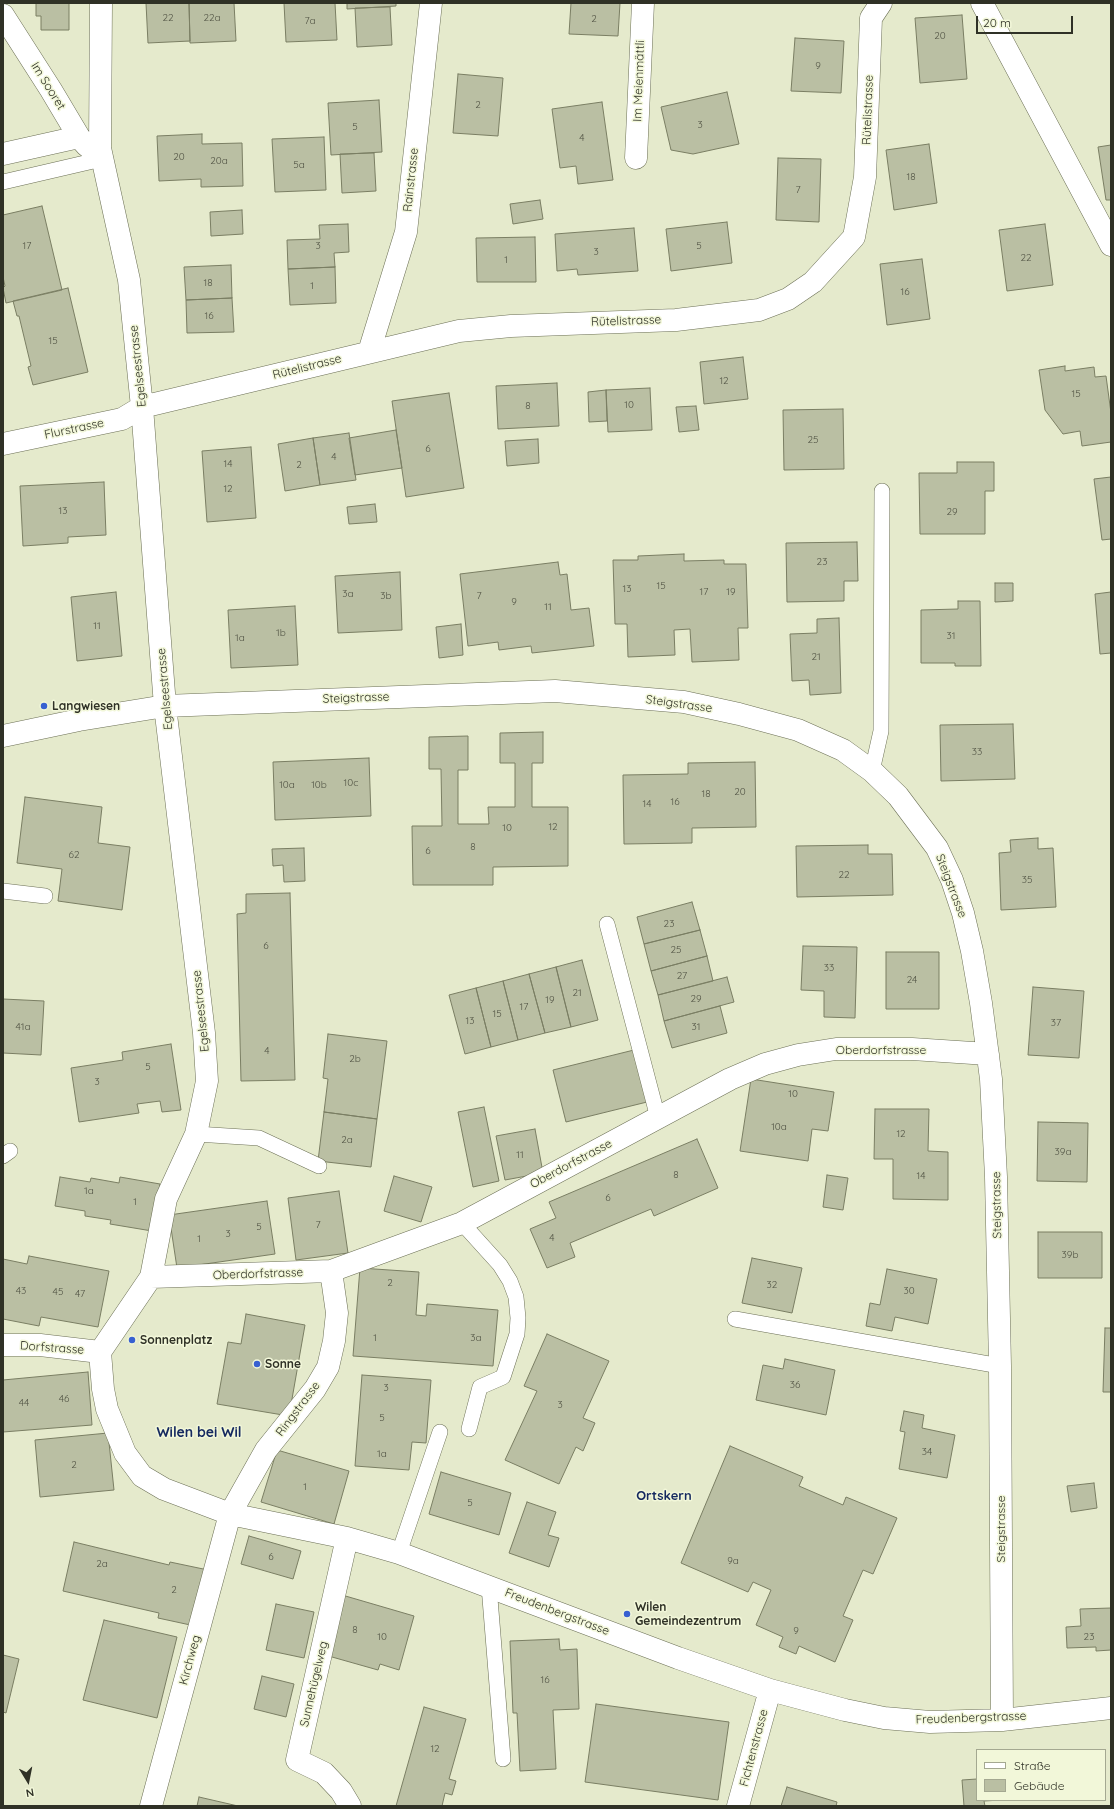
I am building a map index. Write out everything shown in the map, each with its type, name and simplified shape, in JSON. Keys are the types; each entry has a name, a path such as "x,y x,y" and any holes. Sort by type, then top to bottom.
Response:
{"street":[{"name":"Egelseestrasse","path":"100,1352 151,1277 166,1199 196,1134 207,1081 204,1033 165,706 142,407 129,280 101,154 101,3"},
{"name":"Rainstrasse","path":"369,352 406,232 431,3"},
{"name":"Im Meienmättli","path":"636,158 643,3"},
{"name":"Rütelistrasse","path":"142,407 369,352 459,332 511,326 676,320 759,310 788,299 813,282 854,237 865,178 871,18 881,3"},
{"path":"982,3 1111,245"},
{"name":"Im Sooret","path":"3,15 51,90 78,137 87,146 101,154"},
{"path":"3,154 78,137"},
{"name":"Flurstrasse","path":"3,444 122,419 142,407"},
{"name":"Steigstrasse","path":"3,736 92,717 165,706 555,691 676,702 739,714 798,730 843,750 872,771 898,796 937,848 952,880 972,952 981,1003 991,1079 996,1177 1000,1366 1002,1720"},
{"name":"Oberdorfstrasse","path":"151,1277 331,1271 462,1223 730,1079 765,1064 798,1055 836,1049 912,1049 988,1054"},
{"name":"Ringstrasse","path":"230,1514 266,1450 315,1389 328,1367 334,1341 337,1313 331,1271"},
{"name":"Dorfstrasse","path":"3,1345 40,1345 100,1352"},
{"name":"Freudenbergstrasse","path":"100,1352 103,1389 107,1409 125,1453 142,1476 164,1489 230,1514 347,1538 399,1553 678,1658 770,1690 845,1710 884,1718 930,1722 1002,1720 1111,1708"},
{"name":"Kirchweg","path":"151,1806 230,1514"},
{"name":"Sunnehügelweg","path":"347,1538 297,1760 324,1774 341,1791 350,1806"},
{"name":"Fichtenstrasse","path":"738,1806 770,1690"}],"lane":[{"path":"3,182 101,154"},
{"path":"872,771 881,731 882,491"},
{"path":"3,891 45,896"},
{"path":"607,924 658,1118"},
{"path":"196,1134 259,1138 319,1166"},
{"path":"462,1223 500,1265 510,1281 516,1296 518,1318 516,1334 502,1377 480,1387 469,1429"},
{"path":"735,1319 1000,1366"},
{"path":"399,1553 440,1432"},
{"path":"489,1586 503,1759"}],"building":[{"path":"36,3 69,3 69,30 41,30 41,16 36,16"},
{"path":"146,3 189,3 190,41 148,43"},
{"path":"189,3 234,3 236,41 190,43"},
{"path":"284,3 335,3 337,40 286,42"},
{"path":"347,3 396,3 396,6 347,9"},
{"path":"571,3 620,3 618,36 569,34"},
{"path":"390,7 392,45 357,47 355,8"},
{"path":"962,15 967,79 920,83 915,18"},
{"path":"795,38 844,41 841,93 791,91"},
{"path":"458,74 503,78 498,136 453,133"},
{"path":"727,92 739,144 693,154 671,150 661,107"},
{"path":"379,100 382,152 331,155 328,103"},
{"path":"602,102 613,180 578,184 576,166 560,168 552,109"},
{"path":"202,134 202,144 242,143 243,186 201,187 201,179 159,181 157,136"},
{"path":"324,137 326,190 275,192 272,139"},
{"path":"929,144 937,203 894,210 886,150"},
{"path":"1111,145 1111,200 1106,200 1098,147"},
{"path":"374,153 376,191 342,193 340,154"},
{"path":"778,158 821,159 819,222 776,220"},
{"path":"540,200 543,219 513,224 510,204"},
{"path":"42,206 62,290 6,303 3,288 5,286 3,277 3,215"},
{"path":"242,210 243,234 211,236 210,212"},
{"path":"727,222 732,263 671,271 666,229"},
{"path":"348,224 349,252 334,253 335,267 288,269 287,240 320,239 319,225"},
{"path":"1045,224 1053,285 1007,291 999,230"},
{"path":"634,228 638,271 578,275 577,269 557,271 555,234"},
{"path":"535,237 536,282 477,282 476,238"},
{"path":"922,259 930,319 887,325 880,264"},
{"path":"231,265 232,298 186,300 184,267"},
{"path":"335,267 336,303 290,305 288,269"},
{"path":"68,288 88,372 33,385 28,367 31,366 19,316 17,316 13,301"},
{"path":"232,298 234,332 187,333 186,300"},
{"path":"743,357 748,399 704,404 700,362"},
{"path":"1065,366 1065,371 1094,367 1095,377 1106,376 1111,413 1111,442 1082,446 1080,431 1063,434 1045,410 1039,370"},
{"path":"557,383 559,426 498,429 496,386"},
{"path":"650,388 652,430 608,432 606,390"},
{"path":"606,390 607,421 589,422 588,392"},
{"path":"449,393 464,488 406,497 392,401"},
{"path":"696,406 699,430 679,432 676,407"},
{"path":"843,409 844,469 784,470 783,410"},
{"path":"396,430 402,468 355,475 349,438"},
{"path":"349,433 356,480 320,485 313,438"},
{"path":"313,438 320,485 285,491 278,444"},
{"path":"538,439 539,463 507,466 505,441"},
{"path":"251,447 256,518 207,522 202,451"},
{"path":"957,462 994,462 994,491 985,491 985,534 920,534 919,473 957,473"},
{"path":"1111,477 1111,539 1102,540 1094,479"},
{"path":"104,482 106,535 68,537 68,543 23,546 20,486"},
{"path":"375,504 377,522 349,524 347,507"},
{"path":"857,542 858,581 844,581 844,601 787,602 786,543"},
{"path":"684,554 684,561 724,560 724,564 746,564 748,628 738,628 739,660 692,662 690,629 674,630 675,655 628,657 627,624 615,624 613,560 638,560 638,556"},
{"path":"558,562 560,575 567,574 571,610 589,608 594,646 532,653 531,646 499,650 498,642 468,646 460,574"},
{"path":"400,572 402,630 338,633 335,576"},
{"path":"995,583 1013,583 1013,601 995,602"},
{"path":"116,592 122,656 77,661 71,597"},
{"path":"1111,592 1111,653 1100,654 1095,594"},
{"path":"958,601 980,601 981,666 955,666 955,663 921,663 921,610 958,609"},
{"path":"295,606 298,665 231,668 228,610"},
{"path":"839,618 841,693 810,695 809,680 792,681 790,634 817,633 817,619"},
{"path":"461,624 463,655 439,658 436,627"},
{"path":"1013,724 1015,779 941,781 940,725"},
{"path":"543,732 543,763 532,763 532,807 568,807 568,866 493,867 493,885 413,885 412,826 442,826 441,769 429,769 429,737 468,736 468,770 458,770 458,824 489,824 488,807 515,807 515,763 500,763 500,733"},
{"path":"369,758 371,816 275,820 273,762"},
{"path":"755,762 756,827 692,828 692,843 624,844 623,775 688,774 688,763"},
{"path":"25,797 102,807 98,843 130,847 122,910 58,901 62,869 17,863"},
{"path":"1038,838 1038,849 1053,848 1056,907 1001,910 999,853 1011,852 1010,840"},
{"path":"868,845 868,854 892,854 893,895 797,897 796,846"},
{"path":"304,848 305,881 284,882 283,865 273,866 272,849"},
{"path":"290,893 295,1080 241,1081 237,914 246,913 246,894"},
{"path":"692,902 700,930 644,944 637,917"},
{"path":"700,930 707,956 651,971 644,944"},
{"path":"803,946 857,947 855,1018 824,1017 824,991 801,990"},
{"path":"886,952 939,952 939,1009 886,1009"},
{"path":"707,956 713,981 658,995 651,971"},
{"path":"582,960 598,1020 571,1027 556,967"},
{"path":"556,967 571,1027 545,1033 529,974"},
{"path":"529,974 545,1033 518,1040 503,981"},
{"path":"727,977 734,1002 664,1021 658,995"},
{"path":"503,981 518,1040 491,1047 476,988"},
{"path":"1033,987 1084,991 1079,1058 1028,1055"},
{"path":"476,988 491,1047 465,1054 449,995"},
{"path":"3,999 44,1001 41,1055 3,1053"},
{"path":"720,1006 727,1033 672,1048 664,1021"},
{"path":"328,1034 387,1041 377,1119 324,1112 328,1079 323,1078"},
{"path":"171,1044 181,1110 162,1112 160,1101 137,1104 139,1113 79,1122 71,1068 123,1060 122,1052"},
{"path":"634,1050 647,1102 566,1122 553,1070"},
{"path":"751,1079 834,1092 828,1131 812,1129 808,1161 740,1151"},
{"path":"484,1107 499,1181 473,1187 458,1112"},
{"path":"875,1109 929,1109 928,1151 948,1152 948,1200 893,1199 893,1159 874,1159"},
{"path":"324,1112 377,1119 371,1167 318,1161"},
{"path":"1038,1122 1088,1123 1087,1182 1037,1181"},
{"path":"535,1129 543,1173 505,1180 496,1136"},
{"path":"697,1139 718,1188 654,1216 651,1209 570,1243 575,1257 547,1268 530,1229 556,1218 549,1202"},
{"path":"827,1175 848,1178 843,1210 823,1207"},
{"path":"394,1176 432,1187 421,1222 384,1211"},
{"path":"60,1177 90,1182 91,1178 119,1183 120,1177 160,1184 152,1231 110,1224 111,1220 85,1216 85,1211 55,1206"},
{"path":"339,1191 348,1253 296,1260 288,1198"},
{"path":"267,1201 275,1254 177,1268 169,1215"},
{"path":"1038,1232 1102,1232 1102,1278 1038,1278"},
{"path":"29,1256 109,1271 98,1327 41,1317 39,1326 3,1319 3,1259 27,1264"},
{"path":"752,1258 802,1268 792,1313 742,1303"},
{"path":"360,1268 419,1272 416,1315 426,1316 427,1304 498,1310 493,1366 353,1356"},
{"path":"887,1269 937,1279 928,1324 895,1317 892,1331 866,1326 870,1303 880,1305"},
{"path":"246,1314 305,1325 289,1416 217,1404 228,1342 241,1344"},
{"path":"1105,1328 1111,1328 1111,1392 1103,1392"},
{"path":"547,1334 609,1361 583,1418 595,1423 583,1451 576,1447 559,1484 505,1460 537,1391 524,1386"},
{"path":"785,1359 835,1370 826,1415 756,1400 763,1365 783,1369"},
{"path":"88,1372 92,1425 3,1432 3,1380"},
{"path":"362,1375 431,1380 426,1443 412,1442 409,1470 355,1466"},
{"path":"904,1411 924,1415 922,1428 955,1435 947,1478 899,1469 905,1432 900,1431"},
{"path":"108,1433 114,1490 40,1497 35,1440"},
{"path":"730,1446 803,1477 799,1486 843,1505 846,1497 897,1518 873,1574 863,1570 843,1616 853,1620 835,1662 799,1646 796,1654 779,1647 783,1637 756,1625 771,1590 753,1582 748,1592 681,1563"},
{"path":"277,1450 349,1471 334,1524 261,1502"},
{"path":"441,1472 511,1493 499,1535 429,1514"},
{"path":"1094,1483 1097,1508 1071,1512 1067,1486"},
{"path":"527,1502 556,1512 548,1535 559,1538 549,1567 509,1553"},
{"path":"249,1536 301,1551 293,1579 241,1564"},
{"path":"74,1542 169,1565 170,1562 208,1570 195,1626 158,1618 159,1613 63,1591"},
{"path":"342,1595 414,1616 399,1670 380,1664 378,1670 325,1655"},
{"path":"276,1604 314,1612 304,1658 266,1650"},
{"path":"1111,1608 1111,1650 1096,1651 1096,1647 1067,1648 1066,1627 1081,1626 1080,1609"},
{"path":"104,1620 177,1637 157,1718 83,1700"},
{"path":"559,1639 560,1650 577,1649 579,1709 553,1710 556,1769 520,1771 517,1713 513,1713 510,1641"},
{"path":"3,1655 19,1659 6,1713 3,1712"},
{"path":"262,1676 294,1684 286,1717 254,1709"},
{"path":"596,1704 729,1722 718,1800 585,1782"},
{"path":"424,1707 466,1719 449,1779 456,1781 452,1795 445,1793 442,1806 396,1806"},
{"path":"976,1779 976,1801 984,1801 985,1806 964,1806 962,1780"},
{"path":"787,1787 837,1802 836,1806 781,1806"},
{"path":"199,1797 238,1806 197,1806"}],"place":[{"name":"Langwiesen","path":"44,706"},
{"name":"Sonnenplatz","path":"132,1340"},
{"name":"Sonne","path":"257,1364"},
{"name":"Wilen Gemeindezentrum","path":"627,1614"}],"district":[{"name":"Wilen bei Wil","path":"199,1433"},
{"name":"Ortskern","path":"664,1496"}]}
